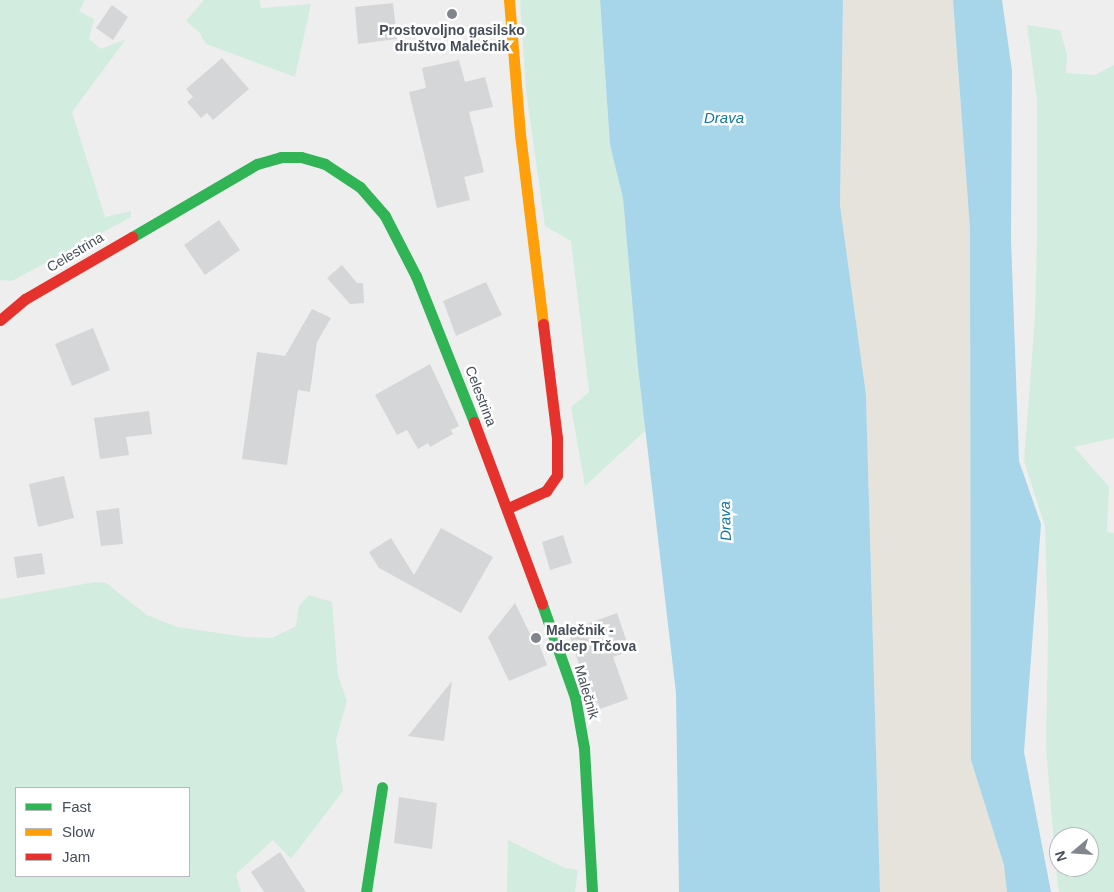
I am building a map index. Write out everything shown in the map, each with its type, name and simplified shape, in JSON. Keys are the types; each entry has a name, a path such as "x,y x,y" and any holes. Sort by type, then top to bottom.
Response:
{"street":[{"path":"508,508 546,491 557,475 557,438 520,134 509,0"},
{"name":"Celestrina","path":"0,320 25,299 257,164 281,157 301,157 325,164 360,187 385,216 402,245 461,384 508,508"},
{"name":"Malečnik","path":"508,508 581,723 592,892"},
{"path":"366,892 382,787"}],"green space":[{"path":"0,0 85,0 79,11 94,19 89,39 101,49 126,39 72,112 105,217 131,211 131,217 12,281 0,280"},
{"path":"204,0 260,0 261,8 311,4 295,77 206,44 199,32 186,21"},
{"path":"520,0 600,0 610,145 623,198 646,430 585,486 571,407 589,392 571,241 545,226 526,91"},
{"path":"1027,25 1060,30 1067,54 1066,73 1095,75 1114,65 1114,438 1074,447 1109,487 1107,532 1114,533 1114,892 1059,892 1057,877 1099,877 1099,827 1053,827 1046,750 1048,630 1045,526 1024,461 1035,317 1037,100"},
{"path":"95,582 106,583 147,615 177,627 246,637 272,638 296,626 299,606 309,595 332,602 338,676 347,701 336,740 343,791 291,859 273,840 236,874 241,892 0,892 0,599"},
{"path":"508,840 565,868 578,870 575,892 507,892"}],"sand":[{"path":"843,0 953,0 970,229 1007,892 880,892 866,395 840,205"}],"water":[{"name":"Drava","path":"600,0 843,0 840,205 866,395 880,892 679,892 676,693 638,367 623,198 610,145"},
{"path":"953,0 1002,0 1012,71 1011,239 1019,461 1041,524 1024,752 1051,892 1007,892 1004,865 971,760 970,229"}],"building":[{"path":"393,3 397,39 358,44 355,7"},
{"path":"112,5 128,17 113,40 96,28"},
{"path":"222,58 249,89 213,120 207,113 201,118 187,102 193,97 186,89"},
{"path":"459,60 465,82 485,77 493,107 469,112 484,172 464,177 470,200 437,208 409,92 426,88 422,68"},
{"path":"219,220 240,250 205,275 184,245"},
{"path":"342,265 357,283 363,283 364,303 350,304 327,278"},
{"path":"486,282 502,315 456,336 443,301"},
{"path":"312,309 331,318 317,342 310,392 298,390 287,465 242,459 257,352 285,356"},
{"path":"93,328 110,370 72,386 55,344"},
{"path":"430,364 459,426 451,430 453,434 430,447 428,443 418,449 407,430 397,435 375,395"},
{"path":"149,411 152,434 126,437 129,455 100,459 94,418"},
{"path":"64,476 74,518 38,527 29,484"},
{"path":"119,508 123,544 101,546 96,511"},
{"path":"441,528 493,557 461,613 379,568 369,552 391,538 414,575"},
{"path":"563,535 572,563 550,570 542,542"},
{"path":"42,553 45,574 17,578 14,557"},
{"path":"515,603 534,642 538,641 547,665 509,681 488,637"},
{"path":"617,613 630,651 613,657 628,699 600,709 597,702 592,703 568,631"},
{"path":"452,681 444,741 408,736"},
{"path":"399,797 437,803 432,849 394,843"},
{"path":"280,852 306,892 264,892 251,872"}],"traffic: fast":[{"path":"132,237 257,164 281,157 301,157 325,164 360,187 385,216 416,276 474,422"},
{"path":"542,604 575,697 584,748 592,892"},
{"path":"366,892 382,787"}],"traffic: slow":[{"path":"509,0 520,134 543,324"}],"traffic: jam":[{"path":"0,320 25,299 132,237"},
{"path":"508,508 546,491 557,475 557,438 543,324"},
{"path":"474,422 542,604"}],"place":[{"name":"Prostovoljno gasilsko društvo Malečnik","path":"452,14"},
{"name":"Malečnik - odcep Trčova","path":"536,638"}]}
